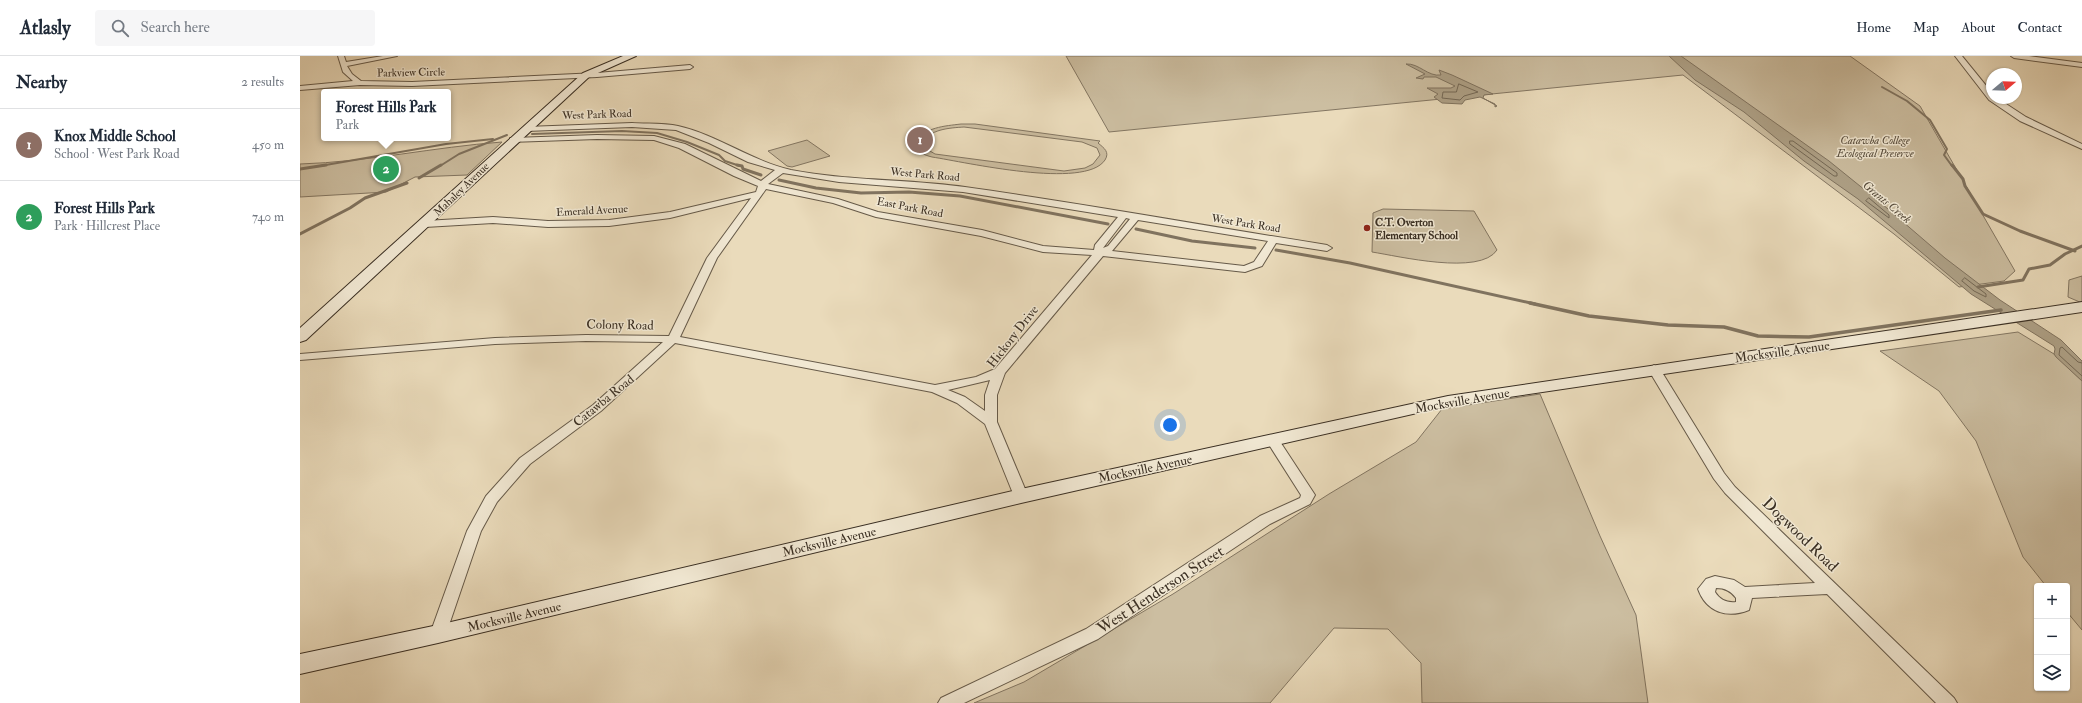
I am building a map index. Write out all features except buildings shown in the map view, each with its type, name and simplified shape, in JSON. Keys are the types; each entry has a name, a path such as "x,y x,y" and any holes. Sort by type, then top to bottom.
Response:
{"street":[{"path":"341,56 343,65 349,77 360,83"},
{"path":"343,65 394,56"},
{"name":"Mahaley Avenue","path":"300,337 425,224 513,140 586,75 632,56"},
{"path":"1958,56 1986,91"},
{"path":"2014,56 2082,65"},
{"name":"Parkview Circle","path":"300,88 360,83 412,84 586,75 690,67"},
{"path":"403,89 412,84"},
{"path":"2000,104 2023,120 2082,147"},
{"name":"West Park Road","path":"526,129 632,124 678,128 712,141 751,160 781,170 839,179 963,189 1327,248"},
{"name":"East Park Road","path":"513,140 618,136 664,140 682,146 760,189 835,201 876,214 982,233 1024,245 1245,269 1258,264 1274,239"},
{"name":"Catawba Road","path":"438,634 474,531 491,499 525,461 597,408 673,339 712,258 766,179 781,170"},
{"name":"Emerald Avenue","path":"425,224 493,220 548,224 609,223 676,214 760,189"},
{"name":"Hickory Drive","path":"1100,253 1098,247 1124,215"},
{"name":"Hickory Drive","path":"1021,496 991,422 991,395 999,372 1049,311 1100,253 1111,248 1136,217"},
{"name":"Mocksville Avenue","path":"300,664 438,634 1021,496 1468,397 2082,308"},
{"name":"Colony Road","path":"300,356 495,341 586,338 673,339 935,389 961,400 991,422"},
{"name":"Dogwood Road","path":"1654,369 1724,484 1948,703"},
{"name":"Colony Road","path":"935,389 980,380 999,372"},
{"name":"West Henderson Street","path":"947,703 1092,634 1265,520 1305,501 1308,495 1272,440"},
{"path":"1742,593 1831,588"}],"green space":[{"name":"Catawba College Ecological Preserve","path":"1066,56 1850,56 1920,106 2015,271 2004,281 1959,287 1894,234 1683,75 1109,132"},
{"path":"961,124 975,124 1100,141 1098,143 1106,150 1107,155 1105,160 1093,169 1074,173 1050,174 1023,172 932,157 923,154 917,149 915,143 929,130","holes":["964,127 1082,142 1097,148 1100,155 1093,164 1085,168 1064,171 935,154 925,148 922,144 925,139 934,132"]},
{"path":"807,140 830,156 792,167 787,166 768,151"},
{"path":"502,142 467,175 415,177 386,192 300,197 300,164 325,163"},
{"path":"1383,209 1474,211 1497,250 1488,258 1474,262 1457,263 1418,260 1372,252 1373,213"},
{"path":"2082,276 2082,303 2068,297 2069,280"},
{"path":"2018,332 2054,354 2082,381 2082,630 2070,616 2070,583 2044,583 2023,557 1976,441 1939,391 1880,351"},
{"path":"1540,394 1600,536 1636,615 1648,703 1422,703 1421,663 1388,629 1334,628 1270,703 974,703 1024,682 1173,594 1329,494 1416,442 1442,409"}],"water":[{"path":"1669,56 1681,56 1829,161 1945,258 2000,300 2061,340 2082,361 2082,381 2056,357 2054,354 2054,346 1971,294 1858,199 1804,161 1744,112 1695,80"},
{"path":"1406,64 1411,64 1436,75 1441,75 1439,70 1493,94 1484,95 1483,98 1487,100 1480,97 1465,100 1462,104 1442,103 1434,97 1438,94 1427,88 1451,88 1455,86 1436,77 1424,77 1423,79 1416,78 1425,74"}],"waterway":[{"path":"1882,87 1907,101 1930,120 1947,149 1944,155 1952,166"},
{"path":"532,134 622,131 657,133 687,142 719,155 725,161 737,165"},
{"path":"440,166 459,154 507,135"},
{"path":"324,165 446,144 493,139"},
{"path":"300,169 324,165"},
{"path":"419,178 441,165"},
{"path":"737,165 742,166 743,169 761,175"},
{"path":"1952,165 1963,179 1965,186 1983,214 2020,231 2073,250"},
{"path":"779,180 816,188 861,193 909,192 960,196 1108,224"},
{"path":"300,234 350,208 365,198 407,183"},
{"path":"1136,229 1192,241 1255,248"},
{"path":"2073,250 2082,246"},
{"path":"1276,250 1350,263 1535,304"},
{"path":"1978,287 2023,280 2029,269 2050,265 2073,250"},
{"path":"1530,303 1589,316 1668,325 1724,327 1758,336 1809,337 2001,310"}],"place":[{"name":"Knox Middle School","path":"920,140"},
{"name":"Forest Hills Park","path":"386,169"},
{"name":"C.T. Overton Elementary School","path":"1367,228"}],"water label":[{"name":"Grants Creek","path":"1887,202"}]}
